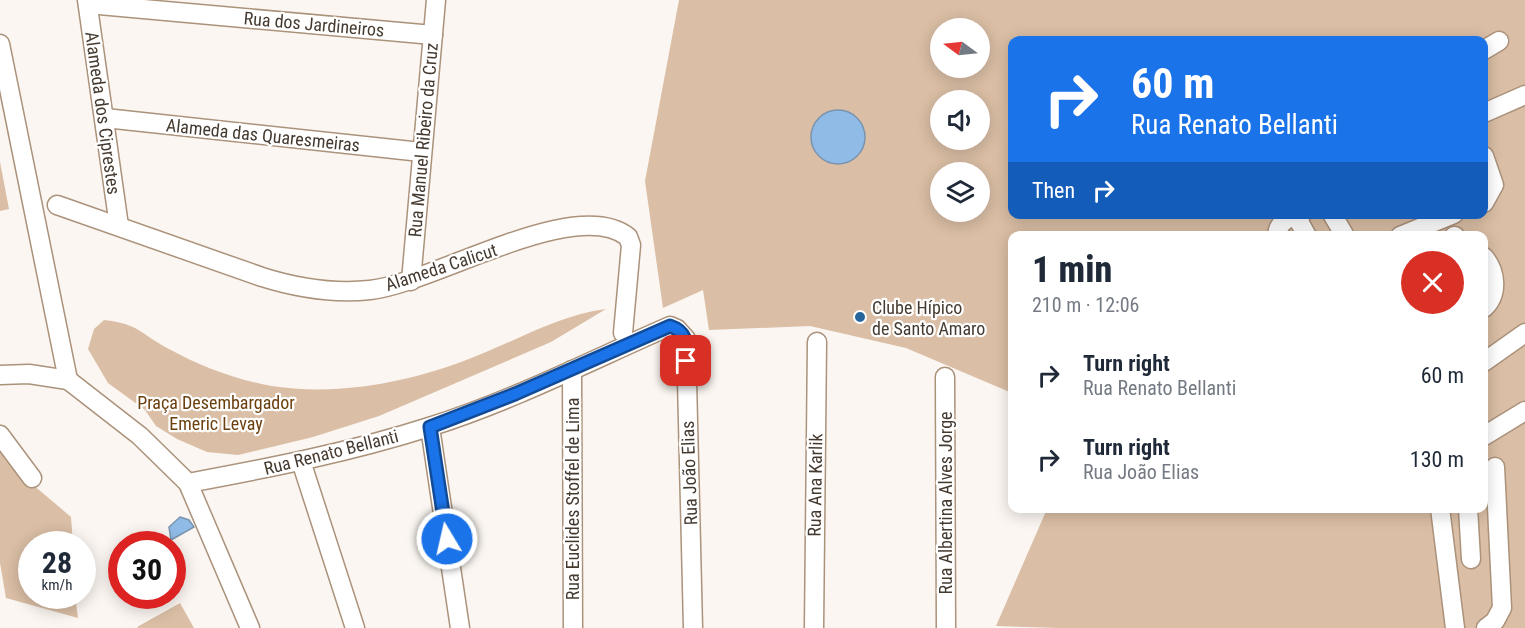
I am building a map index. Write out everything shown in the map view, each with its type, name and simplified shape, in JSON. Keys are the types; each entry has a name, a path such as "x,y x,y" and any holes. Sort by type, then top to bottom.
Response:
{"street":[{"name":"Rua Manuel Ribeiro da Cruz","path":"411,281 436,0"},
{"name":"Rua dos Jardineiros","path":"88,2 433,35"},
{"name":"Alameda dos Ciprestes","path":"88,2 119,226"},
{"path":"0,44 68,380"},
{"path":"1488,111 1525,95"},
{"name":"Alameda das Quaresmeiras","path":"105,118 421,152"},
{"path":"1488,168 1494,185 1488,196"},
{"name":"Alameda Calicut","path":"57,205 293,286 328,291 370,290 411,281 550,229 579,225 613,229 628,237 631,245 623,333"},
{"path":"1277,231 1286,219"},
{"path":"1412,231 1442,219"},
{"path":"1488,262 1491,266 1494,284 1492,296 1488,302"},
{"name":"Rua Renato Bellanti","path":"188,483 301,461 430,427 572,370 670,326"},
{"name":"Rua João Elias","path":"670,326 677,329 686,339 693,628"},
{"path":"1488,359 1525,333"},
{"name":"Rua Ana Karlik","path":"814,628 817,342"},
{"name":"Rua Euclides Stoffel de Lima","path":"572,370 573,628"},
{"path":"0,387 29,374"},
{"path":"0,375 29,374 68,380 140,436 188,483 250,628"},
{"name":"Rua Albertina Alves Jorge","path":"945,377 946,628"},
{"path":"1488,434 1525,411"},
{"path":"430,427 460,628"},
{"path":"0,435 32,478"},
{"path":"301,461 355,628"},
{"path":"1485,628 1495,621 1502,608 1495,467"},
{"path":"1441,513 1455,628"},
{"path":"1468,513 1471,559"}],"green space":[{"name":"Clube Hípico de Santo Amaro","path":"679,0 1525,0 1525,628 996,626 1045,513 1488,513 1488,231 1008,231 1008,391 906,348 810,326 709,330 703,290 663,308 645,181"},
{"path":"0,162 9,209 0,211"},
{"name":"Praça Desembargador Emeric Levay","path":"606,309 551,342 379,416 313,437 238,455 207,452 177,439 156,426 145,410 108,383 88,349 94,329 104,320 133,327 159,344 193,361 245,380 299,389 354,387 381,384 435,371 560,321"},
{"path":"0,448 12,467 71,517 72,531 18,531 18,601 6,598 0,563"},
{"path":"46,609 77,609 78,618"},
{"path":"169,609 183,609 194,628 138,628"}],"water":[{"path":"838,110 848,112 857,118 863,127 865,137 863,147 857,156 848,162 838,164 828,162 819,156 813,147 811,137 813,127 819,118 828,112"},
{"path":"180,517 189,520 194,527 186,532 170,531 169,527"}],"place":[{"name":"Clube Hípico de Santo Amaro","path":"860,317"}],"route":[{"path":"447,539 430,427 515,394 670,326 682,333 686,339 686,361"}]}
